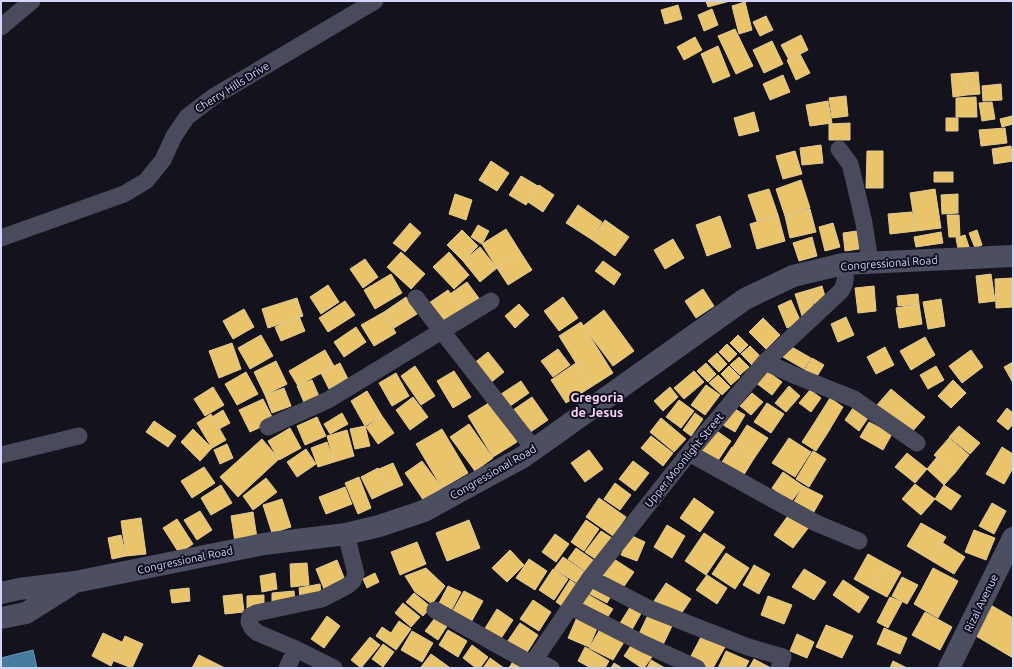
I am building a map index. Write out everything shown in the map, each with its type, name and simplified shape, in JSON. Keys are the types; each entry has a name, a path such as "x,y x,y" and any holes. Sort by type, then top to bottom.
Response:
{"main road":[{"name":"Congressional Road","path":"1,593 19,589 75,582 264,544 346,534 379,526 424,511 523,457 746,299 792,276 844,264 1013,256"},
{"name":"Rizal Avenue","path":"949,668 1013,538"},
{"name":"Congressional Road","path":"1,618 26,613 75,582"}],"street":[{"path":"1,27 32,1"},
{"name":"Cherry Hills Drive","path":"1,238 124,194 146,181 163,160 174,136 187,117 213,97 375,1"},
{"path":"839,149 850,164 864,223 870,262"},
{"name":"Upper Moonlight Street","path":"532,664 590,578 689,453 765,362 841,291 846,282 844,264"},
{"path":"416,298 534,449"},
{"path":"268,426 328,400 491,301"},
{"path":"765,362 854,398 917,443"},
{"path":"1,455 79,436"},
{"path":"689,453 816,523 859,541"},
{"path":"334,668 296,649 258,633 252,628 250,616 270,609 322,599 347,586 353,581 356,574 346,534"},
{"path":"590,578 654,610 748,647 783,657 779,668"},
{"path":"571,607 644,644 698,668"},
{"path":"435,610 532,664 551,668"},
{"path":"287,668 296,649"}],"building: Homes":[{"path":"706,1 730,1 708,7"},
{"path":"745,2 752,30 739,34 732,6"},
{"path":"678,5 682,19 665,24 661,10"},
{"path":"712,9 718,25 704,31 698,15"},
{"path":"766,16 773,30 760,36 753,22"},
{"path":"735,29 753,66 736,74 718,36"},
{"path":"801,35 808,50 789,60 781,45"},
{"path":"695,37 702,50 684,60 677,47"},
{"path":"772,41 783,64 764,73 753,50"},
{"path":"718,46 730,76 713,83 701,54"},
{"path":"800,54 810,73 796,80 787,60"},
{"path":"978,72 980,94 967,95 965,73"},
{"path":"965,73 967,95 953,97 951,74"},
{"path":"783,75 790,92 770,100 763,84"},
{"path":"1001,84 1002,100 983,101 982,86"},
{"path":"846,96 848,116 832,118 829,98"},
{"path":"976,97 977,117 956,117 956,98"},
{"path":"828,101 832,123 810,126 806,105"},
{"path":"992,102 995,119 982,121 979,103"},
{"path":"754,112 759,131 739,136 734,118"},
{"path":"1012,116 1013,124 1002,127 1000,119"},
{"path":"946,118 958,118 958,131 946,131"},
{"path":"850,123 850,140 829,140 829,124"},
{"path":"1005,128 1007,143 981,146 979,130"},
{"path":"821,145 823,163 802,165 800,148"},
{"path":"1011,146 1013,161 994,164 992,149"},
{"path":"795,151 802,174 783,179 776,156"},
{"path":"867,151 883,151 883,188 866,188"},
{"path":"491,161 509,173 497,191 479,180"},
{"path":"934,172 953,172 953,182 934,182"},
{"path":"521,176 538,186 526,205 509,195"},
{"path":"801,180 810,208 785,216 776,189"},
{"path":"539,185 554,195 543,212 528,202"},
{"path":"769,189 778,215 757,221 748,195"},
{"path":"935,189 941,228 916,231 910,193"},
{"path":"455,194 472,200 466,220 449,214"},
{"path":"958,194 958,213 942,214 941,195"},
{"path":"578,205 602,222 591,239 566,223"},
{"path":"810,209 816,232 790,238 785,216"},
{"path":"912,212 916,231 890,234 888,214"},
{"path":"778,215 785,241 757,249 750,224"},
{"path":"947,215 959,215 960,237 949,237"},
{"path":"720,216 731,247 707,256 696,225"},
{"path":"605,220 629,237 615,256 591,239"},
{"path":"410,223 421,233 405,252 393,243"},
{"path":"833,223 840,247 825,251 819,227"},
{"path":"478,225 489,231 482,244 471,237"},
{"path":"506,229 521,253 497,268 482,244"},
{"path":"462,230 478,246 463,261 447,245"},
{"path":"977,230 982,245 975,248 969,233"},
{"path":"857,231 859,249 845,251 843,233"},
{"path":"941,232 943,243 916,247 914,237"},
{"path":"965,235 969,247 958,249 956,238"},
{"path":"812,237 817,256 799,261 793,243"},
{"path":"673,239 684,258 665,269 654,250"},
{"path":"480,247 497,268 480,282 463,261"},
{"path":"401,252 425,274 411,289 387,267"},
{"path":"449,252 469,275 454,289 433,267"},
{"path":"521,253 532,270 508,285 497,268"},
{"path":"365,259 378,277 363,288 350,269"},
{"path":"603,261 621,274 614,285 595,271"},
{"path":"391,274 402,293 375,309 364,290"},
{"path":"991,274 995,301 979,303 976,276"},
{"path":"1013,278 1013,307 996,308 995,279"},
{"path":"467,282 481,301 465,313 450,294"},
{"path":"328,285 339,302 321,314 310,297"},
{"path":"822,286 826,300 814,304 809,290"},
{"path":"874,286 876,311 858,313 855,288"},
{"path":"703,289 714,306 696,318 685,301"},
{"path":"448,290 465,313 446,326 429,303"},
{"path":"809,290 815,311 802,316 795,294"},
{"path":"918,294 919,304 898,306 897,296"},
{"path":"406,297 417,314 394,328 384,312"},
{"path":"563,297 578,318 559,331 544,311"},
{"path":"297,298 303,316 268,328 262,309"},
{"path":"941,299 945,326 928,329 923,302"},
{"path":"791,300 801,322 787,328 778,306"},
{"path":"345,301 355,315 328,332 319,318"},
{"path":"519,304 529,315 515,328 505,316"},
{"path":"919,304 922,324 899,328 896,308"},
{"path":"244,309 254,327 233,339 223,321"},
{"path":"604,310 634,351 613,366 583,326"},
{"path":"384,312 396,333 374,346 361,325"},
{"path":"299,316 305,331 281,341 275,327"},
{"path":"846,317 854,335 838,342 831,324"},
{"path":"763,318 780,335 766,349 749,332"},
{"path":"581,322 613,373 591,387 559,336"},
{"path":"356,327 366,342 344,357 334,342"},
{"path":"261,335 273,356 250,369 238,348"},
{"path":"738,335 748,345 740,353 730,343"},
{"path":"925,337 935,355 911,370 900,351"},
{"path":"232,343 241,369 219,378 209,351"},
{"path":"727,344 737,354 729,362 719,352"},
{"path":"750,346 760,356 752,365 741,354"},
{"path":"790,346 811,358 804,369 783,357"},
{"path":"885,347 894,365 876,374 867,357"},
{"path":"558,349 570,365 553,377 541,361"},
{"path":"325,350 334,366 298,386 289,371"},
{"path":"971,350 983,367 962,383 949,366"},
{"path":"488,352 504,372 489,384 473,364"},
{"path":"717,353 727,364 719,372 708,361"},
{"path":"739,357 749,367 740,375 730,365"},
{"path":"812,358 824,365 816,378 804,371"},
{"path":"276,361 287,384 265,395 254,372"},
{"path":"1013,362 1013,383 1004,367"},
{"path":"340,363 348,379 329,389 321,373"},
{"path":"576,363 591,387 566,403 551,380"},
{"path":"706,363 716,374 708,382 697,371"},
{"path":"415,366 435,396 421,405 401,376"},
{"path":"729,366 740,377 731,385 721,374"},
{"path":"936,366 944,380 928,389 920,375"},
{"path":"764,369 782,382 772,395 755,382"},
{"path":"454,371 471,397 453,408 437,381"},
{"path":"694,371 704,382 684,399 674,388"},
{"path":"246,372 258,394 237,405 225,384"},
{"path":"396,373 409,396 392,406 379,383"},
{"path":"718,375 730,387 722,395 709,383"},
{"path":"312,380 321,401 306,407 297,386"},
{"path":"953,380 966,393 951,408 938,396"},
{"path":"521,381 529,393 510,406 501,394"},
{"path":"706,385 720,395 705,415 691,405"},
{"path":"789,386 800,396 786,412 775,403"},
{"path":"213,387 224,405 205,416 194,399"},
{"path":"670,387 678,397 663,411 654,401"},
{"path":"284,388 291,406 272,413 265,395"},
{"path":"891,389 909,404 896,421 877,405"},
{"path":"810,390 821,398 811,412 799,403"},
{"path":"367,391 382,416 365,426 351,401"},
{"path":"752,393 763,402 751,415 740,406"},
{"path":"413,397 428,417 410,430 396,410"},
{"path":"532,397 548,420 529,433 513,410"},
{"path":"830,398 843,407 827,434 813,425"},
{"path":"263,399 274,421 250,432 239,410"},
{"path":"679,400 694,411 681,428 666,417"},
{"path":"492,401 517,442 493,457 468,416"},
{"path":"767,403 784,414 771,433 754,422"},
{"path":"909,404 925,417 911,433 896,421"},
{"path":"730,406 745,415 735,432 720,423"},
{"path":"853,408 868,418 859,431 845,420"},
{"path":"1007,408 1013,413 1013,424 1008,430 997,421"},
{"path":"223,410 230,423 219,429 212,417"},
{"path":"342,413 348,424 330,434 324,424"},
{"path":"695,413 703,419 691,436 683,430"},
{"path":"211,414 226,440 212,448 197,423"},
{"path":"382,416 394,433 378,444 366,427"},
{"path":"317,417 326,436 305,445 297,426"},
{"path":"661,418 686,439 674,452 650,432"},
{"path":"154,421 176,436 168,447 146,432"},
{"path":"869,422 892,434 883,450 860,437"},
{"path":"469,424 493,458 475,471 450,437"},
{"path":"747,425 768,438 753,460 733,447"},
{"path":"813,425 827,434 816,451 802,442"},
{"path":"365,426 370,446 355,449 350,429"},
{"path":"959,426 980,443 970,454 949,437"},
{"path":"290,428 301,448 279,460 268,441"},
{"path":"193,429 212,448 200,461 181,442"},
{"path":"442,429 468,473 442,488 416,444"},
{"path":"714,429 731,441 715,465 698,453"},
{"path":"347,430 354,456 334,462 327,436"},
{"path":"651,436 673,453 663,466 641,448"},
{"path":"789,438 811,452 795,477 772,463"},
{"path":"949,438 969,455 955,473 934,455"},
{"path":"262,439 279,459 238,497 220,477"},
{"path":"327,442 334,462 318,467 311,448"},
{"path":"227,444 233,458 220,464 214,450"},
{"path":"732,447 753,460 742,478 720,465"},
{"path":"1002,447 1013,454 1013,468 1004,484 986,474"},
{"path":"306,449 316,464 297,477 287,462"},
{"path":"589,450 603,469 585,482 571,463"},
{"path":"813,451 826,459 809,487 796,479"},
{"path":"907,453 927,469 915,483 895,467"},
{"path":"937,457 955,473 944,485 927,469"},
{"path":"422,461 442,488 424,501 405,473"},
{"path":"633,461 649,473 635,491 619,479"},
{"path":"393,463 403,485 389,491 379,469"},
{"path":"204,467 215,483 192,498 181,481"},
{"path":"378,468 389,491 372,499 361,477"},
{"path":"783,472 803,486 791,502 772,488"},
{"path":"359,477 371,508 358,514 345,483"},
{"path":"266,478 277,492 253,510 243,496"},
{"path":"615,483 631,495 620,510 604,499"},
{"path":"915,484 935,499 921,515 902,499"},
{"path":"221,485 232,503 211,515 201,498"},
{"path":"944,485 961,496 951,510 935,499"},
{"path":"803,486 823,496 811,517 791,507"},
{"path":"345,487 352,504 326,514 319,497"},
{"path":"599,498 626,517 613,536 586,517"},
{"path":"694,498 714,512 700,532 680,518"},
{"path":"282,499 291,527 272,533 263,505"},
{"path":"992,503 1006,511 994,534 979,526"},
{"path":"200,511 212,530 197,540 184,520"},
{"path":"253,512 257,538 235,542 231,516"},
{"path":"790,513 809,527 793,548 774,535"},
{"path":"141,518 146,554 126,556 121,521"},
{"path":"177,519 193,544 179,553 163,528"},
{"path":"469,520 480,548 447,561 436,533"},
{"path":"586,520 599,529 584,551 571,542"},
{"path":"921,523 946,537 932,561 907,546"},
{"path":"667,525 685,536 672,558 654,547"},
{"path":"974,530 995,538 986,560 965,552"},
{"path":"601,531 612,538 597,560 585,552"},
{"path":"704,533 725,547 706,575 685,561"},
{"path":"555,534 569,544 556,562 542,552"},
{"path":"121,535 126,556 112,559 108,538"},
{"path":"630,535 645,542 637,561 621,555"},
{"path":"417,542 426,564 400,575 391,552"},
{"path":"943,543 965,557 954,574 932,561"},
{"path":"576,548 596,562 588,573 568,559"},
{"path":"510,550 524,565 507,582 492,568"},
{"path":"726,553 749,568 735,589 712,574"},
{"path":"868,554 886,564 872,589 854,579"},
{"path":"563,557 585,572 577,583 554,569"},
{"path":"529,559 547,571 535,590 516,578"},
{"path":"614,559 634,572 620,592 600,579"},
{"path":"337,560 345,580 324,589 316,569"},
{"path":"307,563 309,585 291,587 290,564"},
{"path":"886,564 901,572 887,597 872,589"},
{"path":"754,565 770,574 759,594 743,585"},
{"path":"426,568 445,586 432,604 415,592 405,576"},
{"path":"933,568 958,581 938,618 914,604"},
{"path":"553,569 568,579 554,600 539,590"},
{"path":"804,569 826,582 814,600 792,587"},
{"path":"275,573 277,589 262,592 260,576"},
{"path":"375,573 379,582 367,588 363,579"},
{"path":"707,575 727,588 717,604 696,590"},
{"path":"902,577 918,585 907,604 892,596"},
{"path":"570,580 580,587 565,608 556,602"},
{"path":"843,580 869,597 859,613 833,595"},
{"path":"594,582 613,592 607,603 588,593"},
{"path":"666,583 691,599 679,617 654,601"},
{"path":"320,584 321,594 300,597 299,588"},
{"path":"448,586 461,592 450,613 437,607"},
{"path":"189,588 190,601 172,603 170,590"},
{"path":"294,591 295,602 272,604 272,593"},
{"path":"464,591 483,601 470,624 451,614"},
{"path":"414,593 431,607 423,616 406,602"},
{"path":"242,594 244,612 225,614 223,596"},
{"path":"587,594 613,609 605,621 580,606"},
{"path":"264,595 264,609 247,609 247,596"},
{"path":"768,596 792,605 784,624 761,615"},
{"path":"890,597 902,602 888,628 877,622"},
{"path":"533,600 551,612 539,631 520,619"},
{"path":"403,603 420,617 411,627 395,613"},
{"path":"632,604 643,610 629,635 617,628"},
{"path":"989,604 1013,618 1013,658 971,633"},
{"path":"497,609 513,620 500,640 484,630"},
{"path":"925,612 952,627 940,650 912,635"},
{"path":"578,615 599,624 589,647 568,638"},
{"path":"648,615 672,626 661,649 637,638"},
{"path":"327,616 340,626 324,648 311,639"},
{"path":"435,618 447,626 438,640 425,631"},
{"path":"399,621 411,629 396,650 376,636 382,627 391,633"},
{"path":"520,623 538,635 526,654 507,642"},
{"path":"603,624 627,637 613,660 589,648"},
{"path":"826,625 853,636 842,658 816,647"},
{"path":"884,628 907,638 900,654 877,644"},
{"path":"448,630 467,641 458,657 439,645"},
{"path":"412,631 433,643 422,662 401,650"},
{"path":"103,633 122,642 111,666 92,656"},
{"path":"797,634 814,642 807,658 790,651"},
{"path":"702,635 725,647 713,668 709,668 690,658"},
{"path":"125,636 143,644 132,668 114,661"},
{"path":"370,637 380,645 361,668 351,660"},
{"path":"634,641 654,654 644,668 624,656"},
{"path":"383,644 394,652 383,667 372,659"},
{"path":"472,645 488,657 480,668 476,668 463,658"},
{"path":"585,647 609,661 605,668 591,668 578,661"},
{"path":"726,651 749,661 745,668 718,668"},
{"path":"431,654 449,667 422,668 421,667"},
{"path":"199,655 225,668 192,668"},
{"path":"490,658 504,668 483,668"},
{"path":"515,658 525,668 509,668"},
{"path":"754,659 771,668 749,668"},
{"path":"651,660 665,668 647,668"},
{"path":"893,661 907,668 890,668"},
{"path":"614,663 622,668 611,668"}],"building: Public":[{"path":"33,650 37,668 1,668 1,658"}],"district":[{"name":"Gregoria de Jesus","path":"597,404"}]}
